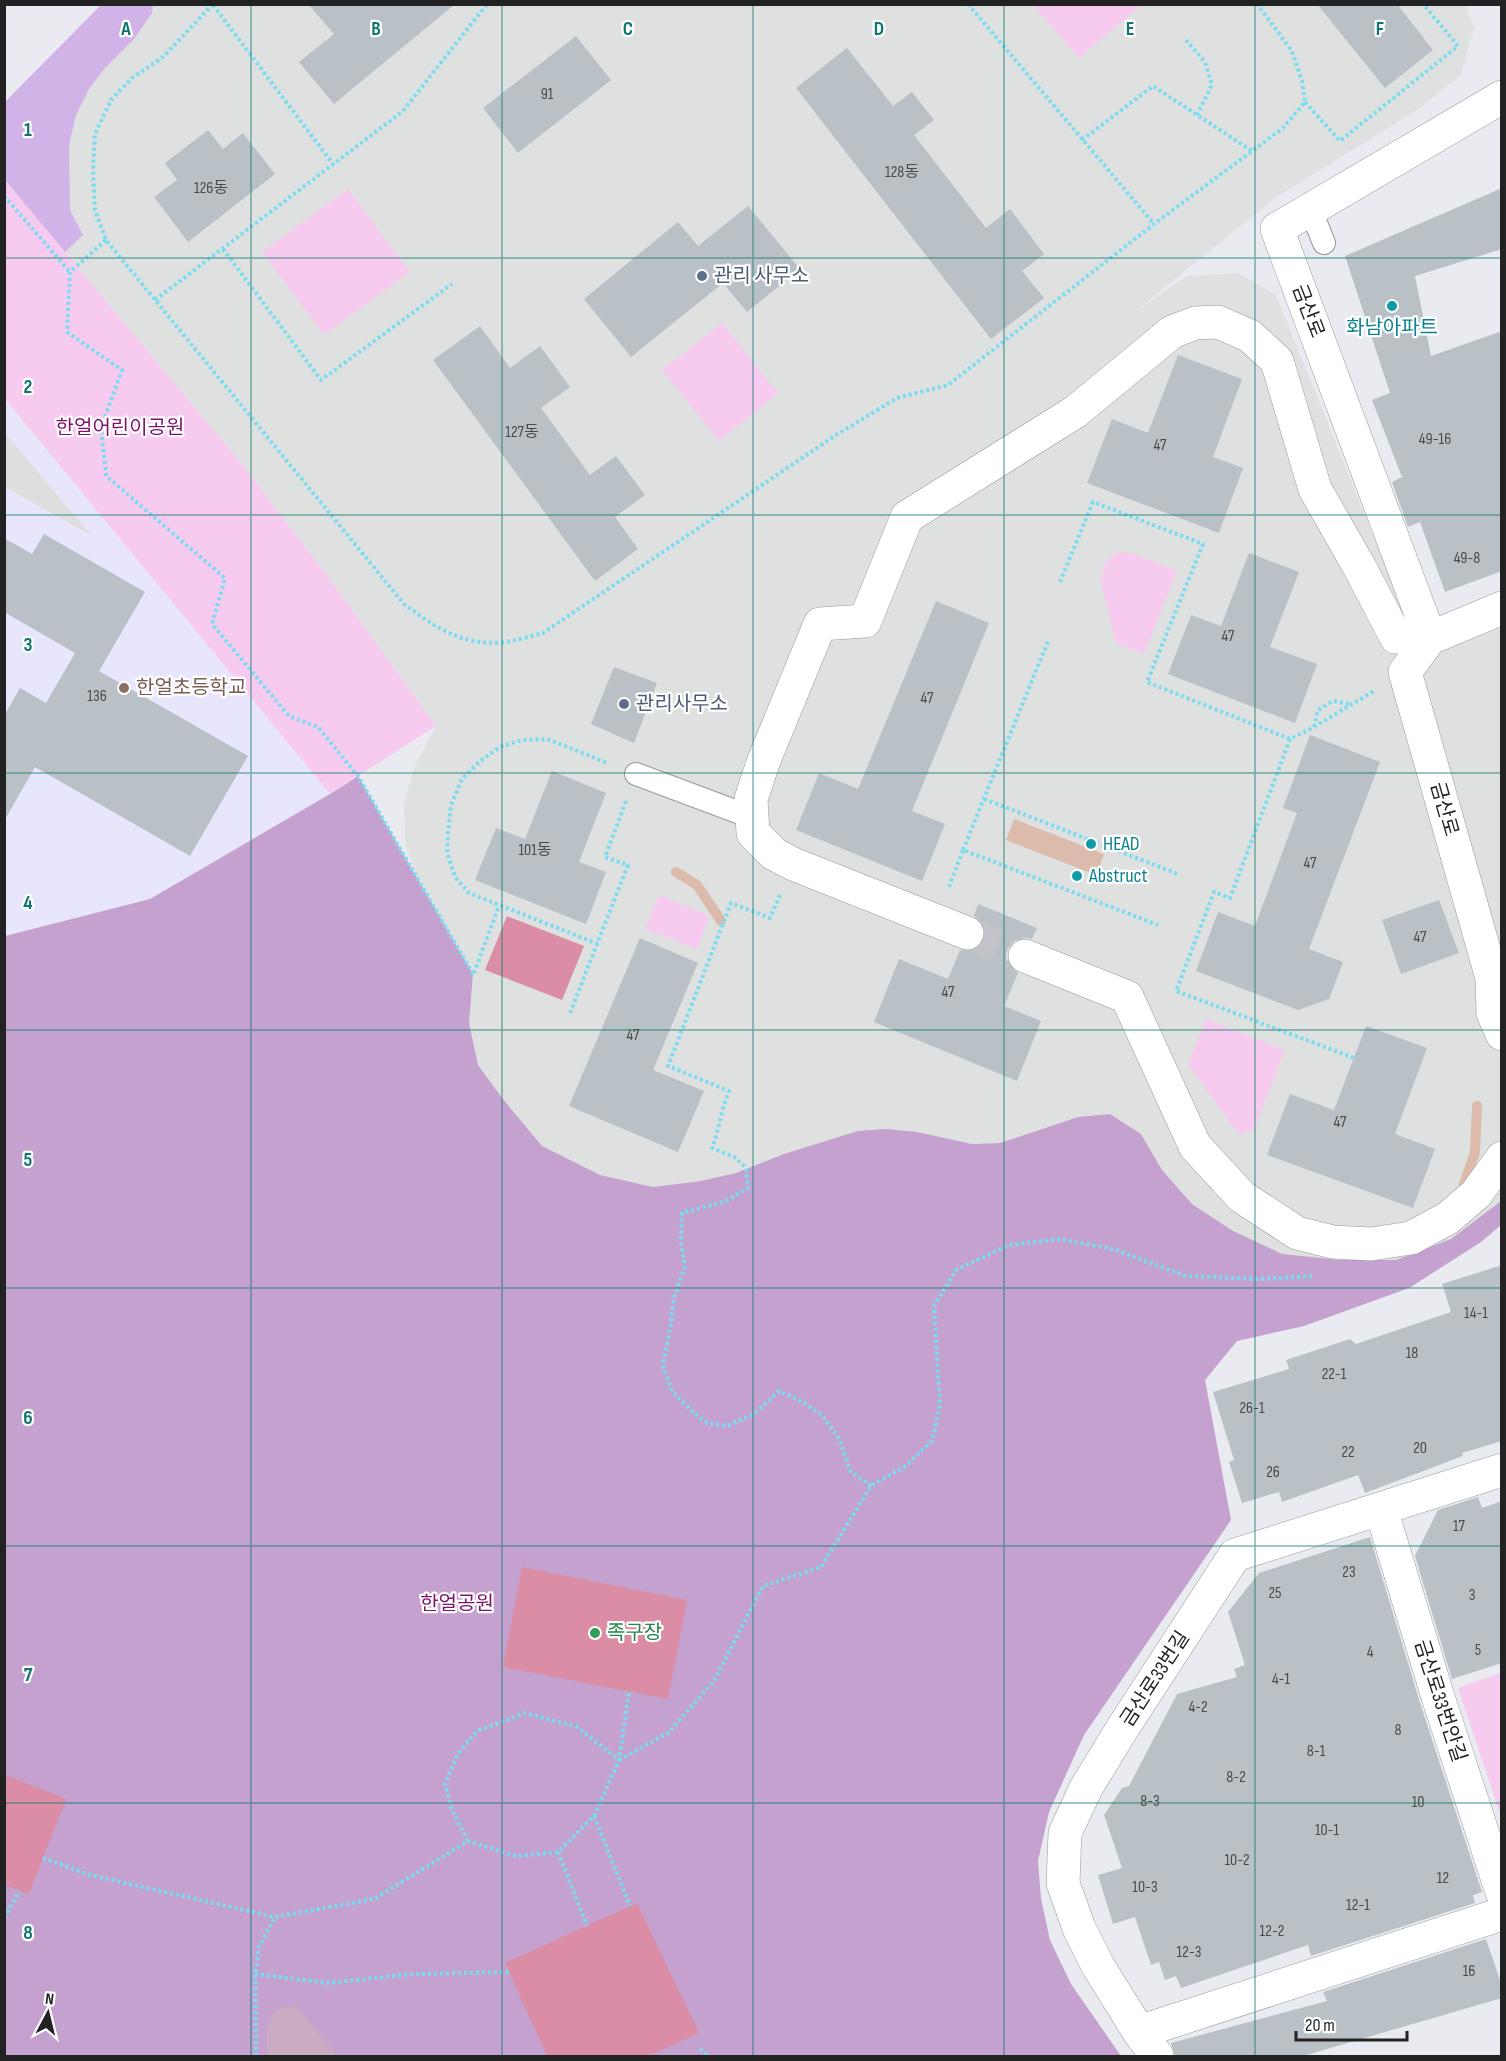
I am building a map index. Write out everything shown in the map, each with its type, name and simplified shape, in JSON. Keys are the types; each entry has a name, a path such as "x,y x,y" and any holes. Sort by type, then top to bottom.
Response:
{"street":[{"name":"금산로","path":"1430,638 1277,229 1502,97"},
{"path":"967,933 793,864 774,854 753,832 751,817 751,799 764,760 820,624 865,621 907,517 1075,412 1172,332 1195,323 1218,322 1250,336 1277,361 1315,489 1396,637 1430,638 1502,609"},
{"path":"1405,672 1430,638"},
{"name":"금산로","path":"1405,672 1497,977 1493,1013 1502,1034"},
{"path":"1025,956 1127,997 1195,1146 1242,1197 1298,1233 1333,1242 1371,1244 1411,1238 1448,1218 1476,1194 1502,1158"},
{"name":"금산로33번길","path":"1148,2044 1098,1966 1078,1928 1063,1883 1065,1833 1086,1788 1122,1729 1234,1555 1502,1470"},
{"name":"금산로33번안길","path":"1381,1509 1438,1697 1502,1892"},
{"path":"1148,2044 1502,1914"}],"lane":[{"path":"1310,208 1324,243"},
{"path":"636,774 751,817"}],"path":[{"path":"155,300 403,111 488,4"},
{"path":"968,4 1154,224"},
{"path":"1257,4 1292,51 1302,81 1305,102 1340,141 1458,46 1423,4"},
{"path":"333,164 213,5 164,57 132,78 111,100 95,134 94,210 106,240 404,604 433,626 470,642 506,642 543,633 836,435 897,398 948,385 1154,224 1283,128 1305,102"},
{"path":"1186,40 1205,62 1212,85 1197,115"},
{"path":"1082,140 1153,86 1252,150"},
{"path":"4,195 70,272 67,332 123,370 100,428 106,476 225,578 212,624 289,716 318,727 358,776 473,974 499,906"},
{"path":"70,272 106,240"},
{"path":"223,249 321,380 452,284"},
{"path":"1060,582 1093,502 1203,544 1147,682 1290,739"},
{"path":"935,921 1049,639"},
{"path":"1354,1058 1176,992 1214,892 1230,898 1290,739 1405,672"},
{"path":"1314,727 1317,710 1333,701 1351,704"},
{"path":"570,1013 598,944 628,865 605,857 636,774 547,739 522,740 500,747 479,762 462,779 451,805 447,852 455,877 469,894 598,944"},
{"path":"984,799 1178,874"},
{"path":"963,850 1158,925"},
{"path":"793,864 770,918 731,903 668,1066 729,1091 721,1110 718,1132 712,1148 736,1158 746,1168 748,1188 726,1201 682,1213 681,1242 685,1267 674,1298 663,1366 672,1391 707,1423 727,1426 754,1414 779,1391 801,1401 822,1415 840,1440 850,1471 871,1486"},
{"path":"619,1760 668,1733 714,1681 763,1586 821,1568 871,1486 904,1467 932,1441 940,1405 934,1306 956,1270 1009,1245 1060,1239 1113,1249 1186,1276 1260,1279 1323,1276"},
{"path":"619,1760 578,1727 525,1713 477,1731 457,1755 445,1784 452,1810 468,1841 516,1856 558,1852 594,1816 619,1760 629,1692"},
{"path":"594,1816 630,1906"},
{"path":"43,1858 90,1875 275,1917 374,1899 468,1841"},
{"path":"558,1852 587,1926"},
{"path":"4,1918 19,1891"},
{"path":"256,2056 255,1974 259,1946 275,1917"},
{"path":"255,1974 328,1983 414,1974 509,1972"},
{"path":"700,2049 708,2056"}],"shaded area":[{"path":"101,5 1466,5 1474,28 1461,75 1414,112 1278,196 1133,313 1187,276 1238,273 1276,295 1408,622 1501,619 1501,1201 1451,1239 1396,1260 1341,1260 1281,1254 1233,1231 1192,1204 1162,1170 1141,1134 1109,1114 1078,1117 1000,1143 972,1144 917,1132 757,1165 736,1173 701,1181 653,1187 600,1175 542,1146 478,1065 469,1023 473,974 417,879 405,841 404,805 409,784 415,766 436,726 329,578 242,464 5,180 4,103"},
{"path":"101,5 153,5 152,13 134,39 104,69 89,89 76,115 69,145 70,210 83,235 64,253 5,180 4,103"},
{"name":"한얼초등학교","path":"4,399 330,794 150,899 5,936"},
{"path":"5,433 92,536 5,487"},
{"path":"1014,819 1104,854 1096,875 1006,840"},
{"path":"507,916 584,946 562,1000 485,970"},
{"name":"족구장","path":"522,1567 687,1600 668,1699 503,1667"},
{"path":"5,1775 66,1799 29,1894 5,1885"},
{"path":"637,1903 699,2033 648,2056 547,2056 505,1963"},
{"path":"297,2007 338,2056 267,2056 267,2027 276,2010"}],"green space":[{"path":"1033,5 1141,5 1079,58"},
{"name":"한얼어린이공원","path":"5,180 242,464 329,578 436,726 330,794 5,399"},
{"path":"348,189 410,272 324,335 262,252"},
{"path":"722,323 778,393 719,441 662,370"},
{"path":"1116,552 1132,553 1177,571 1144,654 1116,643 1101,582 1104,564"},
{"name":"한얼공원","path":"358,776 473,974 469,1023 478,1065 542,1146 600,1175 653,1187 701,1181 736,1173 784,1154 858,1131 886,1129 917,1132 972,1144 1000,1143 1078,1117 1110,1114 1141,1134 1162,1170 1192,1204 1233,1231 1282,1254 1341,1260 1396,1260 1451,1239 1501,1201 1501,1225 1481,1242 1409,1288 1304,1326 1237,1341 1205,1380 1231,1520 1084,1735 1049,1812 1038,1861 1041,1899 1050,1940 1071,1984 1121,2056 5,2056 5,936 150,899"},
{"path":"659,895 710,916 697,949 645,929"},
{"path":"1206,1019 1285,1050 1254,1130 1239,1135 1188,1064"},
{"path":"1502,1673 1501,1817 1458,1688"}],"building":[{"path":"308,4 455,4 334,104 299,62 334,34"},
{"path":"1317,4 1397,4 1433,50 1385,88"},
{"path":"576,36 611,80 518,153 483,108"},
{"path":"847,48 893,106 912,92 934,120 914,135 986,228 1010,209 1044,254 1022,271 1044,298 991,339 796,88"},
{"path":"208,130 223,149 243,133 275,174 188,242 154,197 177,180 165,163"},
{"path":"1502,188 1502,249 1415,276 1431,356 1502,331 1502,571 1445,592 1420,522 1408,527 1392,482 1402,477 1372,400 1390,393 1345,256"},
{"name":"관리 사무소","path":"748,206 800,269 747,312 723,283 631,357 584,299 678,222 698,246"},
{"path":"480,326 510,368 540,346 570,387 541,408 590,475 616,456 645,495 615,517 638,549 595,581 433,360"},
{"path":"1178,355 1242,379 1213,457 1243,468 1219,533 1087,483 1112,419 1148,433"},
{"path":"44,534 145,592 99,671 248,756 190,856 35,767 4,821 4,716 20,688 46,703 75,653 4,612 4,538 32,554"},
{"path":"1249,553 1299,572 1270,647 1317,664 1295,723 1168,674 1191,615 1221,626"},
{"path":"936,601 989,623 912,811 945,824 922,881 796,830 819,773 858,789"},
{"name":"관리사무소","path":"614,667 657,683 634,743 591,724"},
{"path":"1310,735 1380,762 1309,949 1343,962 1329,999 1298,1010 1196,971 1218,912 1255,926 1297,813 1283,808"},
{"path":"552,771 606,793 579,862 606,872 586,924 475,880 496,828 525,839"},
{"path":"1439,900 1459,953 1401,974 1382,920"},
{"path":"978,904 1037,928 1032,939 1023,937 1014,941 1007,950 1006,958 1010,967 1018,973 1004,1006 1041,1021 1017,1081 874,1022 899,959 948,979 960,950 970,951 979,947 986,931 982,922 974,916"},
{"path":"640,938 698,963 653,1070 704,1091 678,1152 569,1106"},
{"path":"1366,1026 1427,1048 1395,1134 1435,1149 1413,1208 1267,1155 1290,1094 1334,1110"},
{"path":"1502,1265 1502,1441 1462,1453 1463,1456 1365,1493 1358,1475 1282,1502 1279,1492 1242,1503 1229,1462 1234,1460 1213,1392 1289,1369 1286,1360 1350,1339 1356,1344 1451,1312 1442,1284"},
{"path":"1478,1497 1482,1508 1502,1501 1502,1663 1452,1679 1415,1556 1438,1510"},
{"path":"1370,1537 1420,1703 1482,1892 1473,1895 1475,1903 1311,1956 1308,1945 1181,1988 1176,1976 1165,1980 1159,1962 1151,1965 1135,1917 1113,1924 1098,1875 1122,1868 1104,1815 1122,1788 1129,1786 1177,1694 1237,1677 1234,1669 1245,1665 1228,1612 1259,1573"},
{"path":"1486,1939 1502,1986 1502,1998 1303,2056 1175,2056 1171,2043 1327,2001 1323,1992"}],"waterway":[{"path":"676,872 697,885 721,921"},
{"path":"1464,1184 1475,1152 1477,1106"}],"tunnel":[{"path":"967,933 1025,956"}],"place":[{"name":"관리 사무소","path":"702,276"},
{"name":"화남아파트","path":"1392,306"},
{"name":"한얼초등학교","path":"124,688"},
{"name":"관리사무소","path":"624,704"},
{"name":"HEAD","path":"1091,844"},
{"name":"Abstruct","path":"1077,876"},
{"name":"족구장","path":"595,1633"}]}
